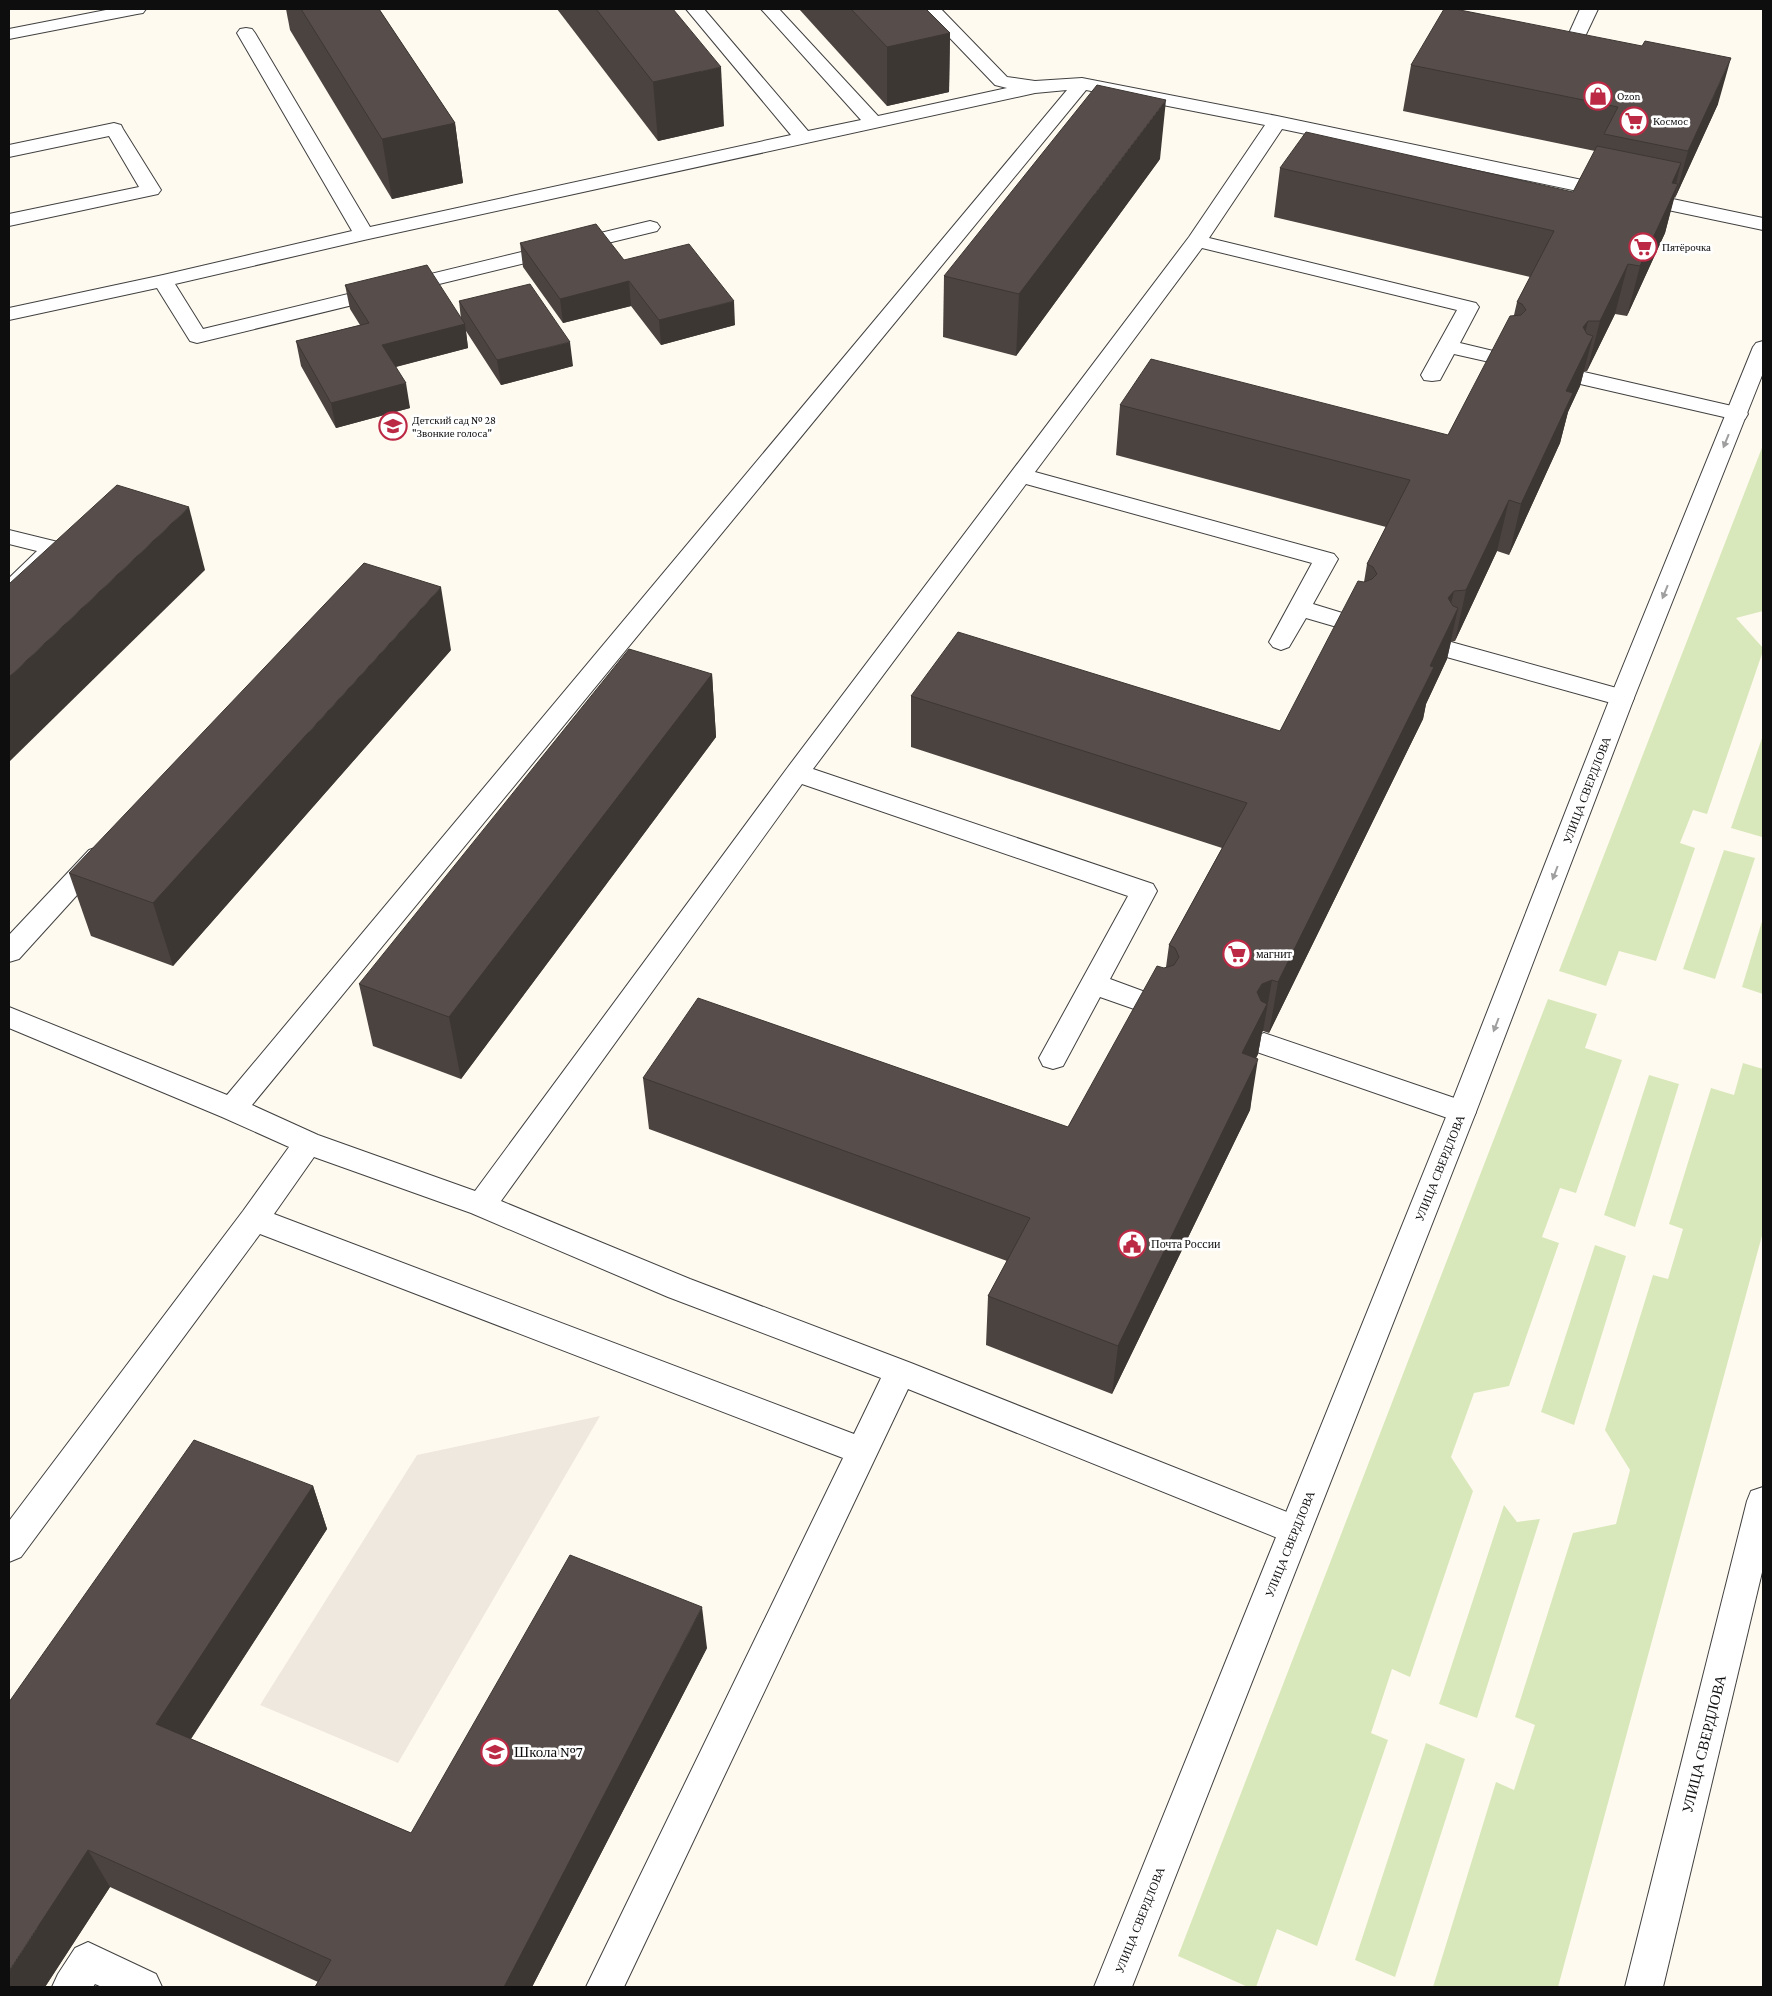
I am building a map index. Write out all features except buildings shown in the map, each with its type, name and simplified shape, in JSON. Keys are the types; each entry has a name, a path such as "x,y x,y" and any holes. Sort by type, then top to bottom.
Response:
{"street":[{"path":"9,34 137,9"},
{"path":"695,9 804,138"},
{"path":"770,9 873,122"},
{"path":"931,9 1001,81 1035,87"},
{"path":"1566,60 1589,9"},
{"path":"246,33 364,234"},
{"path":"232,1109 1082,84"},
{"path":"9,314 1035,87 1082,84 1278,122 1763,224"},
{"path":"480,1205 797,773 1019,475 1197,241 1278,122"},
{"path":"9,151 114,129 151,190 9,220"},
{"path":"163,281 197,337 650,227"},
{"path":"1197,241 1469,307 1432,374"},
{"path":"1447,346 1503,359"},
{"name":"УЛИЦА СВЕРДЛОВА","path":"1113,1987 1462,1112 1622,698 1763,347"},
{"path":"1584,378 1737,414"},
{"path":"1019,475 1326,559 1281,642"},
{"path":"9,537 54,548 9,591"},
{"path":"1299,608 1354,624"},
{"path":"1451,650 1622,698"},
{"path":"797,773 1144,891 1053,1058"},
{"path":"9,952 110,843"},
{"path":"1093,984 1157,1007"},
{"path":"9,1017 232,1109 308,1143 480,1205 679,1288 900,1372 1295,1530"},
{"path":"1264,1044 1462,1112"},
{"path":"9,1547 308,1143"},
{"path":"254,1218 861,1451"},
{"path":"605,1987 900,1372"},
{"name":"УЛИЦА СВЕРДЛОВА","path":"1644,1987 1763,1501"},
{"path":"71,1987 88,1961 143,1987"}],"green space":[{"path":"1763,445 1763,611 1736,618 1763,648 1763,651 1707,814 1693,810 1680,843 1695,848 1656,961 1619,951 1606,986 1559,971"},
{"path":"1762,738 1763,833 1762,837 1731,828"},
{"path":"1724,850 1755,858 1715,979 1683,969"},
{"path":"1763,918 1763,994 1742,987"},
{"path":"1548,999 1597,1014 1585,1048 1622,1060 1576,1193 1560,1188 1542,1237 1559,1243 1509,1386 1474,1393 1451,1457 1473,1491 1410,1677 1392,1669 1371,1733 1388,1740 1317,1946 1277,1929 1256,1987 1248,1987 1178,1956"},
{"path":"1743,1063 1763,1069 1763,1232 1558,1987 1433,1987 1496,1782 1514,1790 1535,1725 1515,1717 1573,1533 1616,1524 1630,1470 1605,1430 1653,1275 1668,1279 1683,1229 1669,1224 1711,1088 1734,1095"},
{"path":"1649,1075 1679,1084 1635,1227 1604,1215"},
{"path":"1595,1245 1626,1256 1574,1425 1541,1412"},
{"path":"1504,1505 1517,1522 1540,1519 1477,1718 1439,1704"},
{"path":"1426,1743 1465,1759 1395,1977 1355,1960"}],"shaded area":[{"path":"600,1416 398,1763 260,1705 417,1455"}],"place":[{"name":"Ozon","path":"1598,96"},
{"name":"Космос","path":"1634,121"},
{"name":"Пятёрочка","path":"1643,247"},
{"name":"Детский сад № 28 \"Звонкие голоса\"","path":"393,426"},
{"name":"магнит","path":"1237,954"},
{"name":"Почта России","path":"1132,1244"},
{"name":"Школа №7","path":"495,1752"}]}
